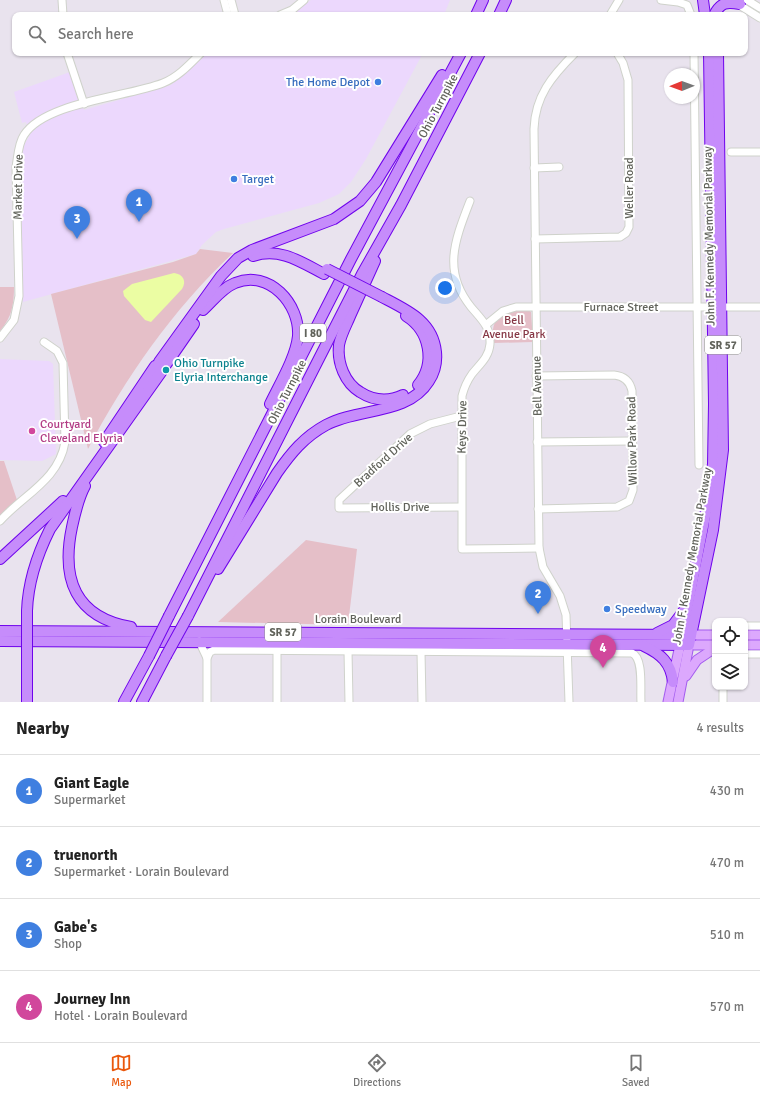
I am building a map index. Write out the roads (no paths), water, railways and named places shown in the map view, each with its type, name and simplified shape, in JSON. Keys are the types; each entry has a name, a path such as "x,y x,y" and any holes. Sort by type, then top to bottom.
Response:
{"highway":[{"path":"478,12 485,0"},
{"path":"480,12 485,0"},
{"path":"500,12 506,0"},
{"path":"702,0 704,12"},
{"path":"712,0 714,12"},
{"path":"716,12 719,6 725,2 739,1"},
{"path":"0,559 61,504 231,264 243,254 334,219 360,201 376,182 453,56"},
{"name":"Ohio Turnpike","path":"124,702 149,656 351,259 459,56"},
{"name":"Ohio Turnpike","path":"142,702 188,616 362,274 401,205 478,56"},
{"name":"John F. Kennedy Memorial Parkway","path":"686,640 713,530 723,463 709,56"},
{"name":"John F. Kennedy Memorial Parkway","path":"686,640 689,602 713,464 718,307 718,56"},
{"path":"381,299 414,323 422,332 428,351 427,370 419,384 406,395 386,400 369,397 353,386 342,370 339,350 341,336 401,205"},
{"path":"188,616 277,473 302,441 336,421 409,401 421,392 432,376 435,367 435,345 428,328 417,316 325,271 291,251 282,248 260,248"},
{"path":"26,612 30,583 43,542 60,513 103,455 160,366 232,271 242,262 254,256 267,253 282,254 325,271"},
{"path":"202,312 229,286 236,282 250,280 272,286 283,294 294,311 298,326 295,349 215,526"},
{"path":"103,455 84,490 75,513 68,559 69,573 73,585 86,607 104,620 137,628 169,631"},
{"path":"27,702 27,584 33,558 44,533 60,509 61,504"},
{"name":"SR 57","path":"648,635 666,630 673,625 689,602"},
{"name":"Lorain Boulevard","path":"0,631 169,631 567,644 648,635 686,640"},
{"name":"Lorain Boulevard","path":"0,642 199,641 641,645 686,640"},
{"path":"641,645 658,653 665,659 672,674 673,682"},
{"path":"22,702 26,654"}],"main road":[{"path":"748,635 760,635"},
{"name":"Lorain Boulevard","path":"686,640 712,636"},
{"name":"Lorain Boulevard","path":"686,640 712,644"},
{"name":"John F. Kennedy Memorial Parkway","path":"668,702 686,640"},
{"name":"John F. Kennedy Memorial Parkway","path":"678,702 686,640"},
{"path":"748,645 760,646"},
{"path":"680,693 691,668 704,654 712,650"}],"street":[{"path":"62,0 63,12"},
{"path":"224,0 227,12"},
{"path":"231,0 234,12"},
{"path":"287,12 304,0"},
{"path":"612,12 619,0"},
{"path":"661,0 678,2 687,5 690,12"},
{"path":"739,1 760,8"},
{"path":"739,1 760,18"},
{"path":"68,56 84,104"},
{"name":"Market Drive","path":"0,338 14,320 19,296 16,167 21,142 31,126 42,118 84,104 162,83 175,77 198,56"},
{"name":"Bell Avenue","path":"568,702 567,644 564,608 560,596 546,573 539,548 534,121 539,100 549,80 571,56"},
{"name":"Weller Road","path":"535,239 615,237 626,233 629,227 628,80 623,63 619,56"},
{"path":"694,56 699,465"},
{"path":"731,152 760,152"},
{"path":"534,168 559,167"},
{"path":"470,202 455,243 454,266 459,286 466,300 487,324"},
{"name":"Furnace Street","path":"487,324 509,309 536,307 760,307"},
{"name":"Keys Drive","path":"487,324 490,343 488,353 472,374 464,388 461,400 462,549 539,548"},
{"path":"0,521 15,505 48,478 62,457 64,450 63,363 57,351 44,342"},
{"name":"Willow Park Road","path":"536,376 614,375 625,379 632,391 633,493 626,504 617,508 538,508"},
{"name":"Bradford Drive","path":"339,508 339,500 410,434 430,424 461,416"},
{"path":"537,442 632,441"},
{"name":"Hollis Drive","path":"339,508 461,507"},
{"path":"748,626 760,626"},
{"path":"199,641 207,658 207,702"},
{"name":"Lorain Boulevard","path":"207,658 210,652 214,650 421,652 567,644 632,654 638,657 640,664 641,702"},
{"path":"277,651 277,702"},
{"path":"348,651 349,702"},
{"path":"421,652 422,702"},
{"path":"748,654 760,654"},
{"path":"723,690 723,702"}],"place":[{"name":"The Home Depot","path":"378,82"},
{"name":"Target","path":"234,179"},
{"name":"Giant Eagle","path":"139,222"},
{"name":"Gabe's","path":"77,239"},
{"name":"Ohio Turnpike Elyria Interchange","path":"166,370"},
{"name":"Courtyard Cleveland Elyria","path":"32,431"},
{"name":"Speedway","path":"607,609"},
{"name":"truenorth","path":"538,614"},
{"name":"Journey Inn","path":"603,668"}],"park label":[{"name":"Bell Avenue Park","path":"514,327"}]}
